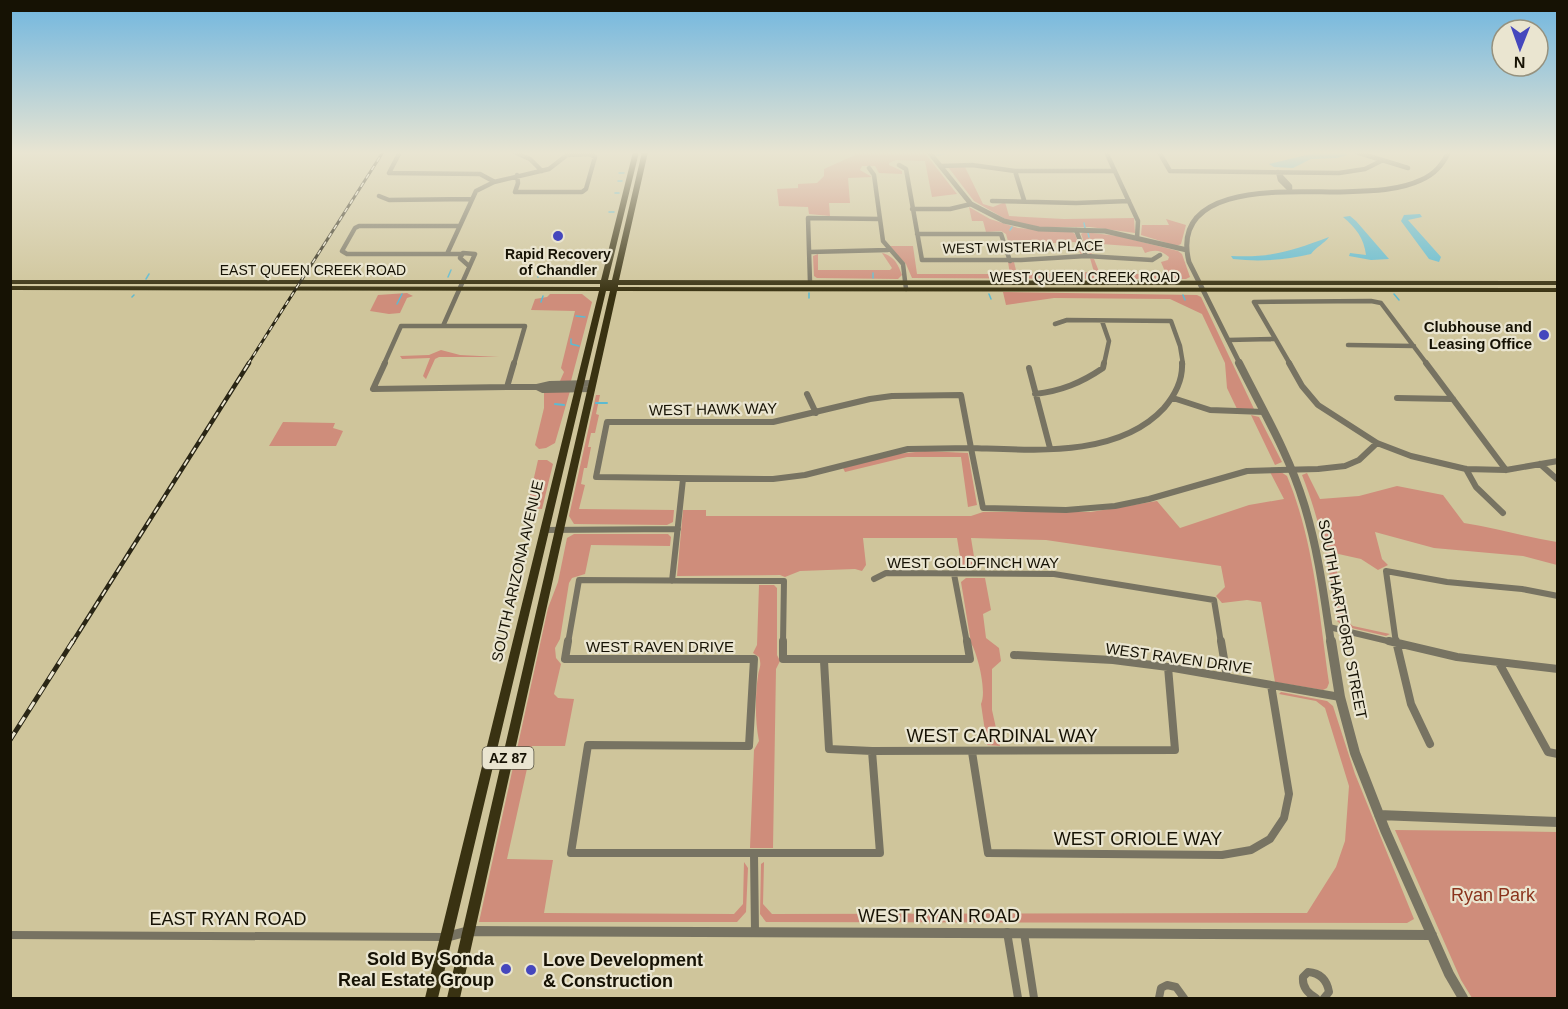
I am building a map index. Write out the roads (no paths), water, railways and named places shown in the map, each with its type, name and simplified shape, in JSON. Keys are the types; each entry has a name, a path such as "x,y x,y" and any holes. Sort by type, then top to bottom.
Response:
{"main road":[{"name":"SOUTH ARIZONA AVENUE","path":"431,999 624,199"},
{"name":"AZ 87","path":"453,999 635,199"},
{"path":"622,206 633,206"},
{"name":"EAST QUEEN CREEK ROAD","path":"10,282 614,286"},
{"path":"171,289 177,282"},
{"name":"WEST QUEEN CREEK ROAD","path":"614,286 810,282 906,286"},
{"name":"WEST QUEEN CREEK ROAD","path":"614,286 1557,283"},
{"name":"EAST QUEEN CREEK ROAD","path":"10,288 171,289 460,285"},
{"name":"WEST QUEEN CREEK ROAD","path":"1200,285 1557,290"}],"street":[{"path":"387,199 464,199"},
{"path":"447,254 471,199"},
{"path":"877,199 883,242 903,264 906,286"},
{"path":"910,199 917,234 1001,234 1010,261"},
{"path":"967,199 987,214 1011,224 1039,229 1105,231 1186,250 1188,233 1193,224 1213,206 1234,199"},
{"path":"992,201 1076,203 1129,201 1138,223 1137,238"},
{"path":"912,209 950,209 971,204"},
{"path":"810,282 808,218 880,219"},
{"path":"443,326 475,254 471,252 461,254 343,253 355,228 359,226 459,226"},
{"path":"1076,230 1086,256"},
{"name":"WEST WISTERIA PLACE","path":"917,234 922,260 1010,261 1086,256 1152,260 1160,255"},
{"path":"810,252 888,250"},
{"name":"SOUTH HARTFORD STREET","path":"1186,250 1200,285 1291,469 1304,503 1316,548 1340,697 1355,753 1379,815 1449,974 1463,999"},
{"path":"461,254 460,258 469,266"},
{"path":"1506,470 1381,303 1371,301 1254,302 1302,386 1318,405 1377,443 1411,456 1466,469 1506,470 1557,461"},
{"path":"954,574 970,659 824,661 783,659 784,581 672,581 683,479 782,478 806,475 901,450 1050,448 1108,441 1144,426 1173,398 1184,367 1182,348 1171,321 1067,320 1056,324"},
{"path":"1035,394 1057,392 1080,384 1103,368 1110,341 1102,321"},
{"path":"507,389 525,326 400,326 373,389 507,389 537,387 543,390 591,386"},
{"path":"1228,340 1274,339"},
{"path":"1348,345 1414,346"},
{"path":"1029,368 1050,448"},
{"path":"807,394 816,413"},
{"name":"WEST HAWK WAY","path":"683,479 596,477 607,422 763,423 816,413 870,399 892,396 961,395 972,448"},
{"path":"1173,398 1210,410 1263,412"},
{"path":"1397,398 1452,399"},
{"path":"972,448 983,508 1070,509 1115,507 1210,478 1249,470 1330,468 1356,462 1377,443"},
{"path":"1540,464 1557,480"},
{"path":"1466,469 1476,487 1503,513"},
{"path":"544,530 678,530"},
{"path":"1430,744 1416,723 1406,689 1386,571 1447,582 1522,589 1557,596"},
{"name":"WEST GOLDFINCH WAY","path":"874,579 886,573 1054,574 1214,600 1227,677"},
{"name":"WEST RAVEN DRIVE","path":"672,581 579,580 565,659 754,660 749,746 588,745 572,853 754,854"},
{"path":"1329,627 1457,657 1557,669"},
{"name":"WEST RAVEN DRIVE","path":"1014,655 1113,660 1168,667 1340,697"},
{"name":"WEST CARDINAL WAY","path":"824,661 829,749 872,751 1175,750 1168,667"},
{"path":"1499,663 1548,752 1557,754"},
{"name":"WEST ORIOLE WAY","path":"972,752 988,853 1222,855 1251,850 1270,839 1284,818 1289,794 1271,685"},
{"path":"755,931 754,854 880,854 872,751"},
{"path":"1379,815 1557,822"},
{"name":"WEST RYAN ROAD","path":"446,937 469,931 1432,935"},
{"path":"1007,932 1018,999"},
{"path":"1024,933 1034,999"},
{"name":"EAST RYAN ROAD","path":"10,935 446,937"},
{"path":"1314,998 1303,985 1303,977 1308,972 1316,973 1327,983 1329,992 1324,999"},
{"path":"1159,999 1161,988 1167,985 1180,990 1184,999"}],"water":[{"path":"1420,214 1422,217 1408,220 1441,257 1439,262 1429,259 1401,221 1404,215"},
{"path":"1350,216 1389,259 1371,260 1349,256 1350,253 1366,255 1359,234 1343,217"},
{"path":"1329,237 1311,254 1301,256 1253,260 1233,259 1231,256 1258,256 1281,252"}],"waterway":[{"path":"609,212 614,212"},
{"path":"1084,223 1085,228"},
{"path":"1088,233 1089,237"},
{"path":"594,254 601,254"},
{"path":"448,277 451,270"},
{"path":"538,277 540,271"},
{"path":"873,273 873,278"},
{"path":"1179,273 1181,278"},
{"path":"146,279 149,274"},
{"path":"1087,274 1088,278"},
{"path":"809,293 809,298"},
{"path":"397,304 402,294"},
{"path":"989,294 991,299"},
{"path":"1394,294 1399,300"},
{"path":"1183,295 1185,300"},
{"path":"541,302 543,296"},
{"path":"576,316 585,317"},
{"path":"571,339 571,344 579,346"},
{"path":"596,403 607,403"},
{"path":"555,404 564,405"}],"railway":[{"path":"248,364 353,199"},
{"path":"72,643 249,363"},
{"path":"10,740 73,641"}],"place":[{"name":"Rapid Recovery of Chandler","path":"558,236"},
{"name":"Clubhouse and Leasing Office","path":"1544,335"},
{"name":"Sold By Sonda Real Estate Group","path":"506,969"},
{"name":"Love Development & Construction","path":"531,970"}],"park label":[{"name":"Ryan Park","path":"1493,895"}]}
